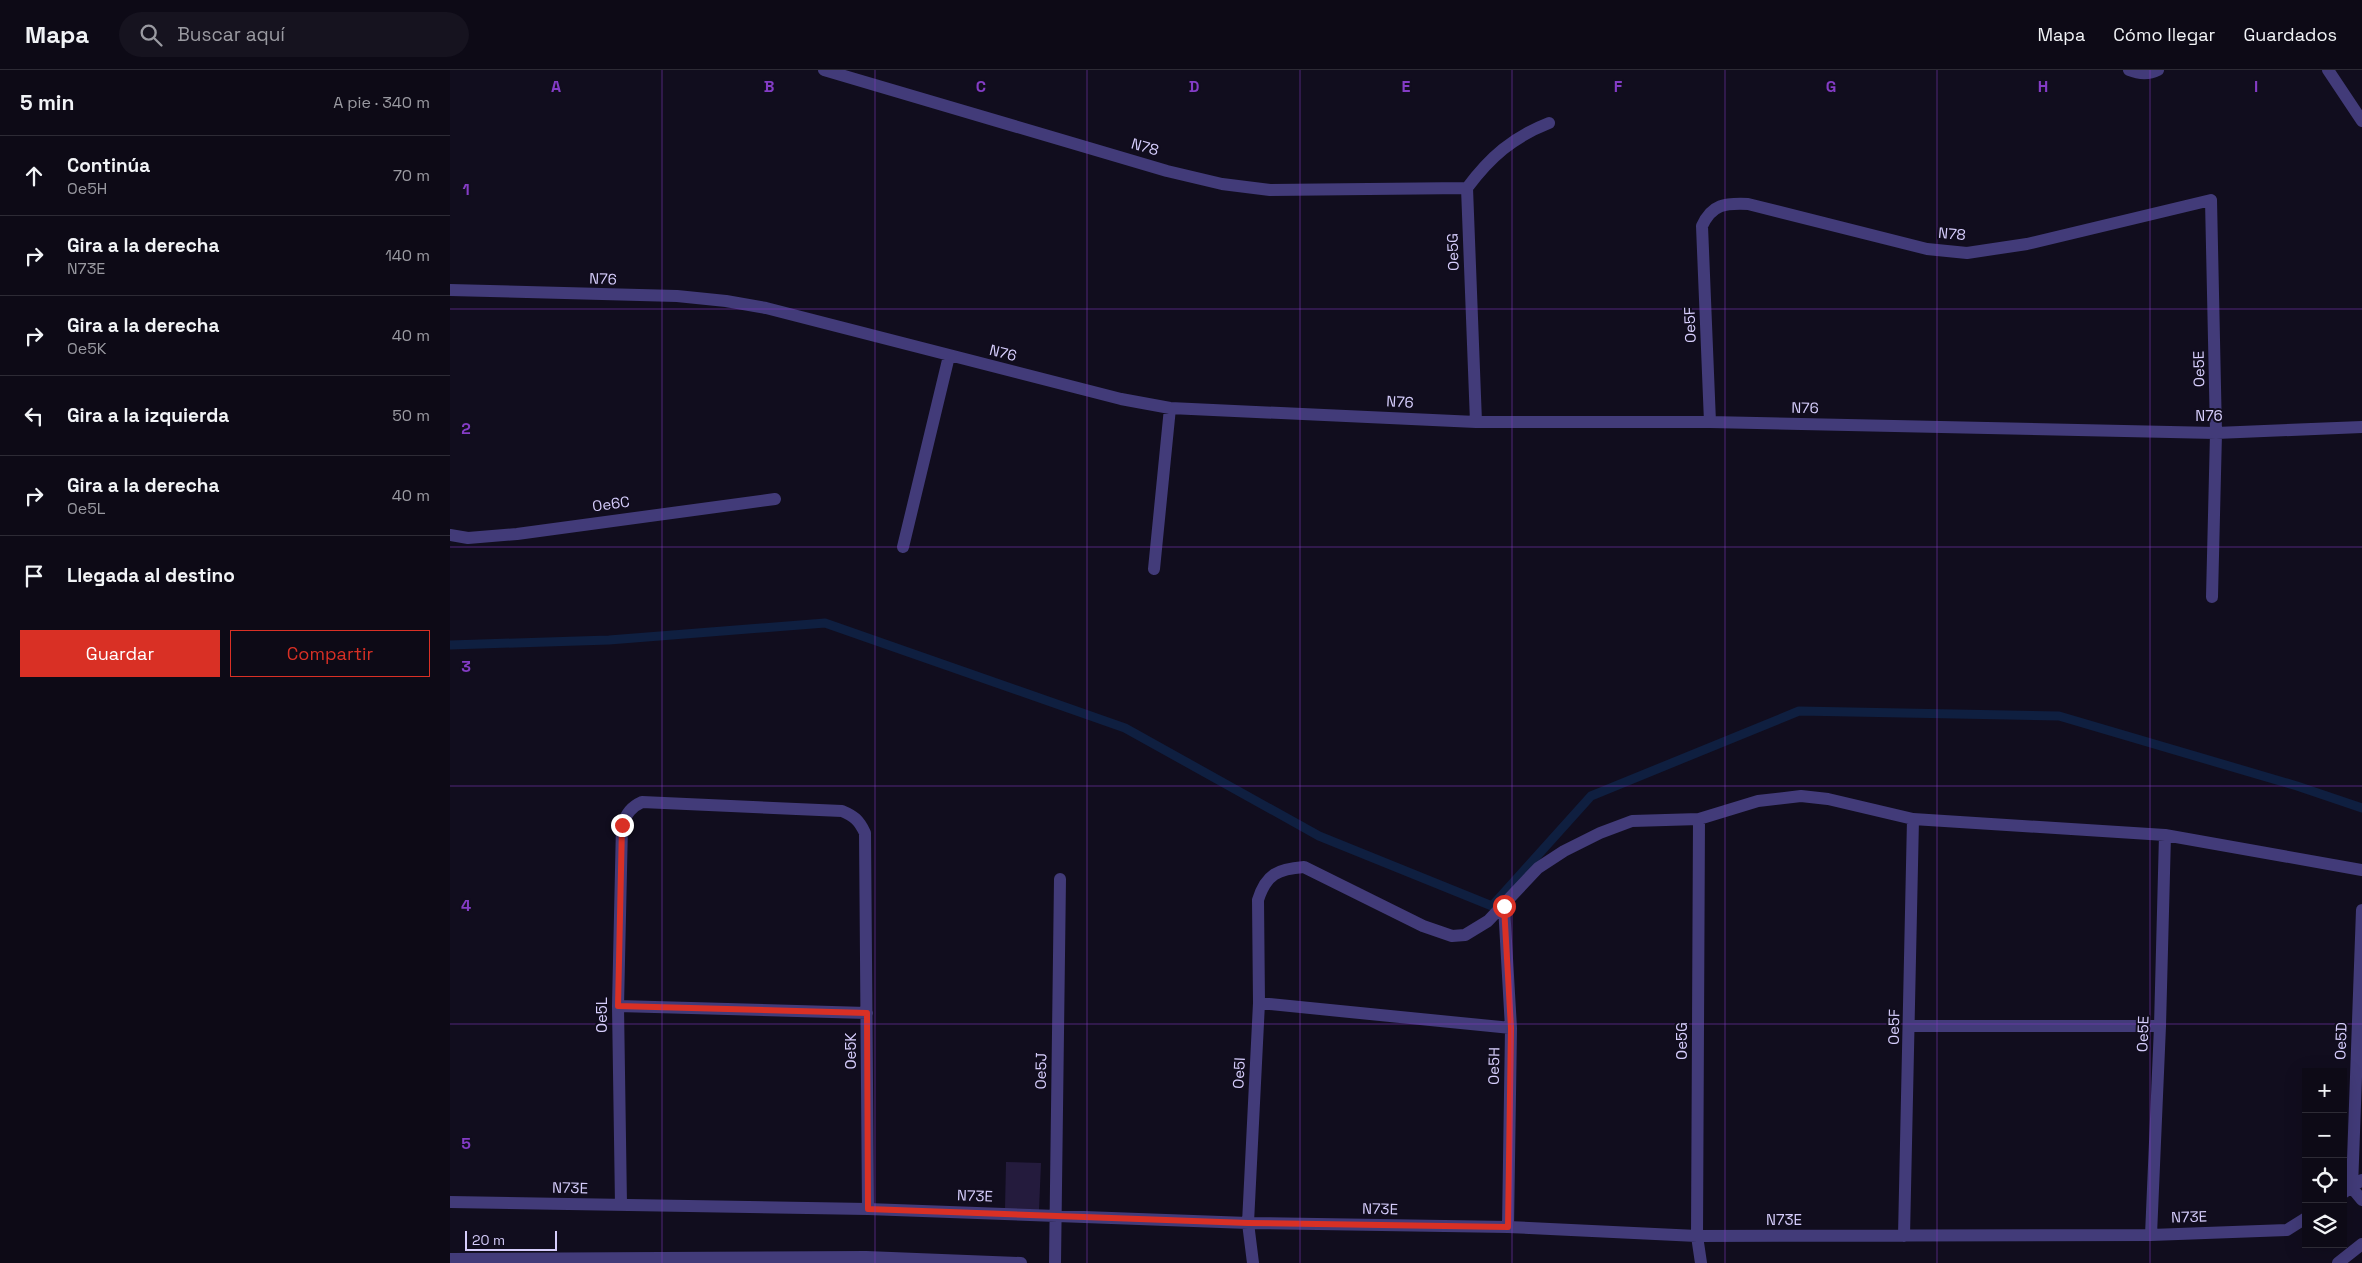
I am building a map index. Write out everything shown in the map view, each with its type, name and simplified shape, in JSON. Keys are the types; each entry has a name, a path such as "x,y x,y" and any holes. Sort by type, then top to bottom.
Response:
{"street":[{"name":"N78","path":"824,70 1167,171 1222,184 1270,190 1466,188"},
{"path":"2129,70 2138,74 2152,73 2158,70"},
{"path":"2328,70 2362,121"},
{"path":"1466,188 1481,169 1504,147 1525,132 1550,123"},
{"name":"Oe5G","path":"1466,188 1476,422"},
{"name":"N78","path":"1702,226 1707,216 1716,208 1731,203 1748,204 1927,248 1967,253 2027,244 2210,200"},
{"name":"Oe5E","path":"2210,200 2216,433 2212,597"},
{"name":"Oe5F","path":"1702,226 1710,422"},
{"name":"N76","path":"450,290 677,296 726,300 766,308 1121,399 1170,408 1476,422 1710,422 2216,433 2362,427"},
{"path":"903,547 949,356"},
{"path":"1154,569 1170,408"},
{"name":"Oe6C","path":"450,534 468,538 517,534 775,498"},
{"path":"1504,906 1538,868 1564,851 1600,833 1632,821 1699,819 1758,801 1800,796 1828,798 1913,819 2165,835 2362,870"},
{"name":"Oe5K","path":"622,825 634,805 642,802 842,811 854,816 865,832 868,1209"},
{"name":"Oe5G","path":"1699,819 1697,1236 1701,1263"},
{"name":"Oe5F","path":"1904,1236 1913,819"},
{"name":"Oe5L","path":"621,1206 618,1006 622,825"},
{"name":"Oe5E","path":"2151,1235 2160,1026 2165,835"},
{"name":"Oe5I","path":"1253,1263 1248,1223 1259,1002 1258,900 1263,884 1274,874 1286,869 1304,868 1424,926 1452,936 1465,935 1488,921 1504,906"},
{"name":"Oe5J","path":"1055,1263 1060,879"},
{"name":"Oe5H","path":"1504,906 1511,1028 1508,1227"},
{"name":"Oe5D","path":"2362,910 2352,1187 2362,1200"},
{"path":"1259,1002 1511,1028"},
{"path":"618,1006 867,1013"},
{"path":"1910,1026 2160,1026"},
{"name":"N73E","path":"450,1202 868,1209 1248,1223 1508,1227 1697,1236 2151,1235 2287,1230 2302,1221"},
{"path":"2338,1263 2362,1244"},
{"path":"450,1258 621,1261 866,1260 1021,1263"}],"building":[{"path":"1006,1162 1041,1163 1039,1210 1005,1209"}],"waterway":[{"path":"450,645 609,640 825,623 1125,728 1319,836 1492,906 1591,796 1799,711 2059,716 2297,786 2362,808"}],"route":[{"path":"622,825 618,1006 867,1013 868,1209 1248,1223 1508,1227 1511,1028 1504,906"}]}
